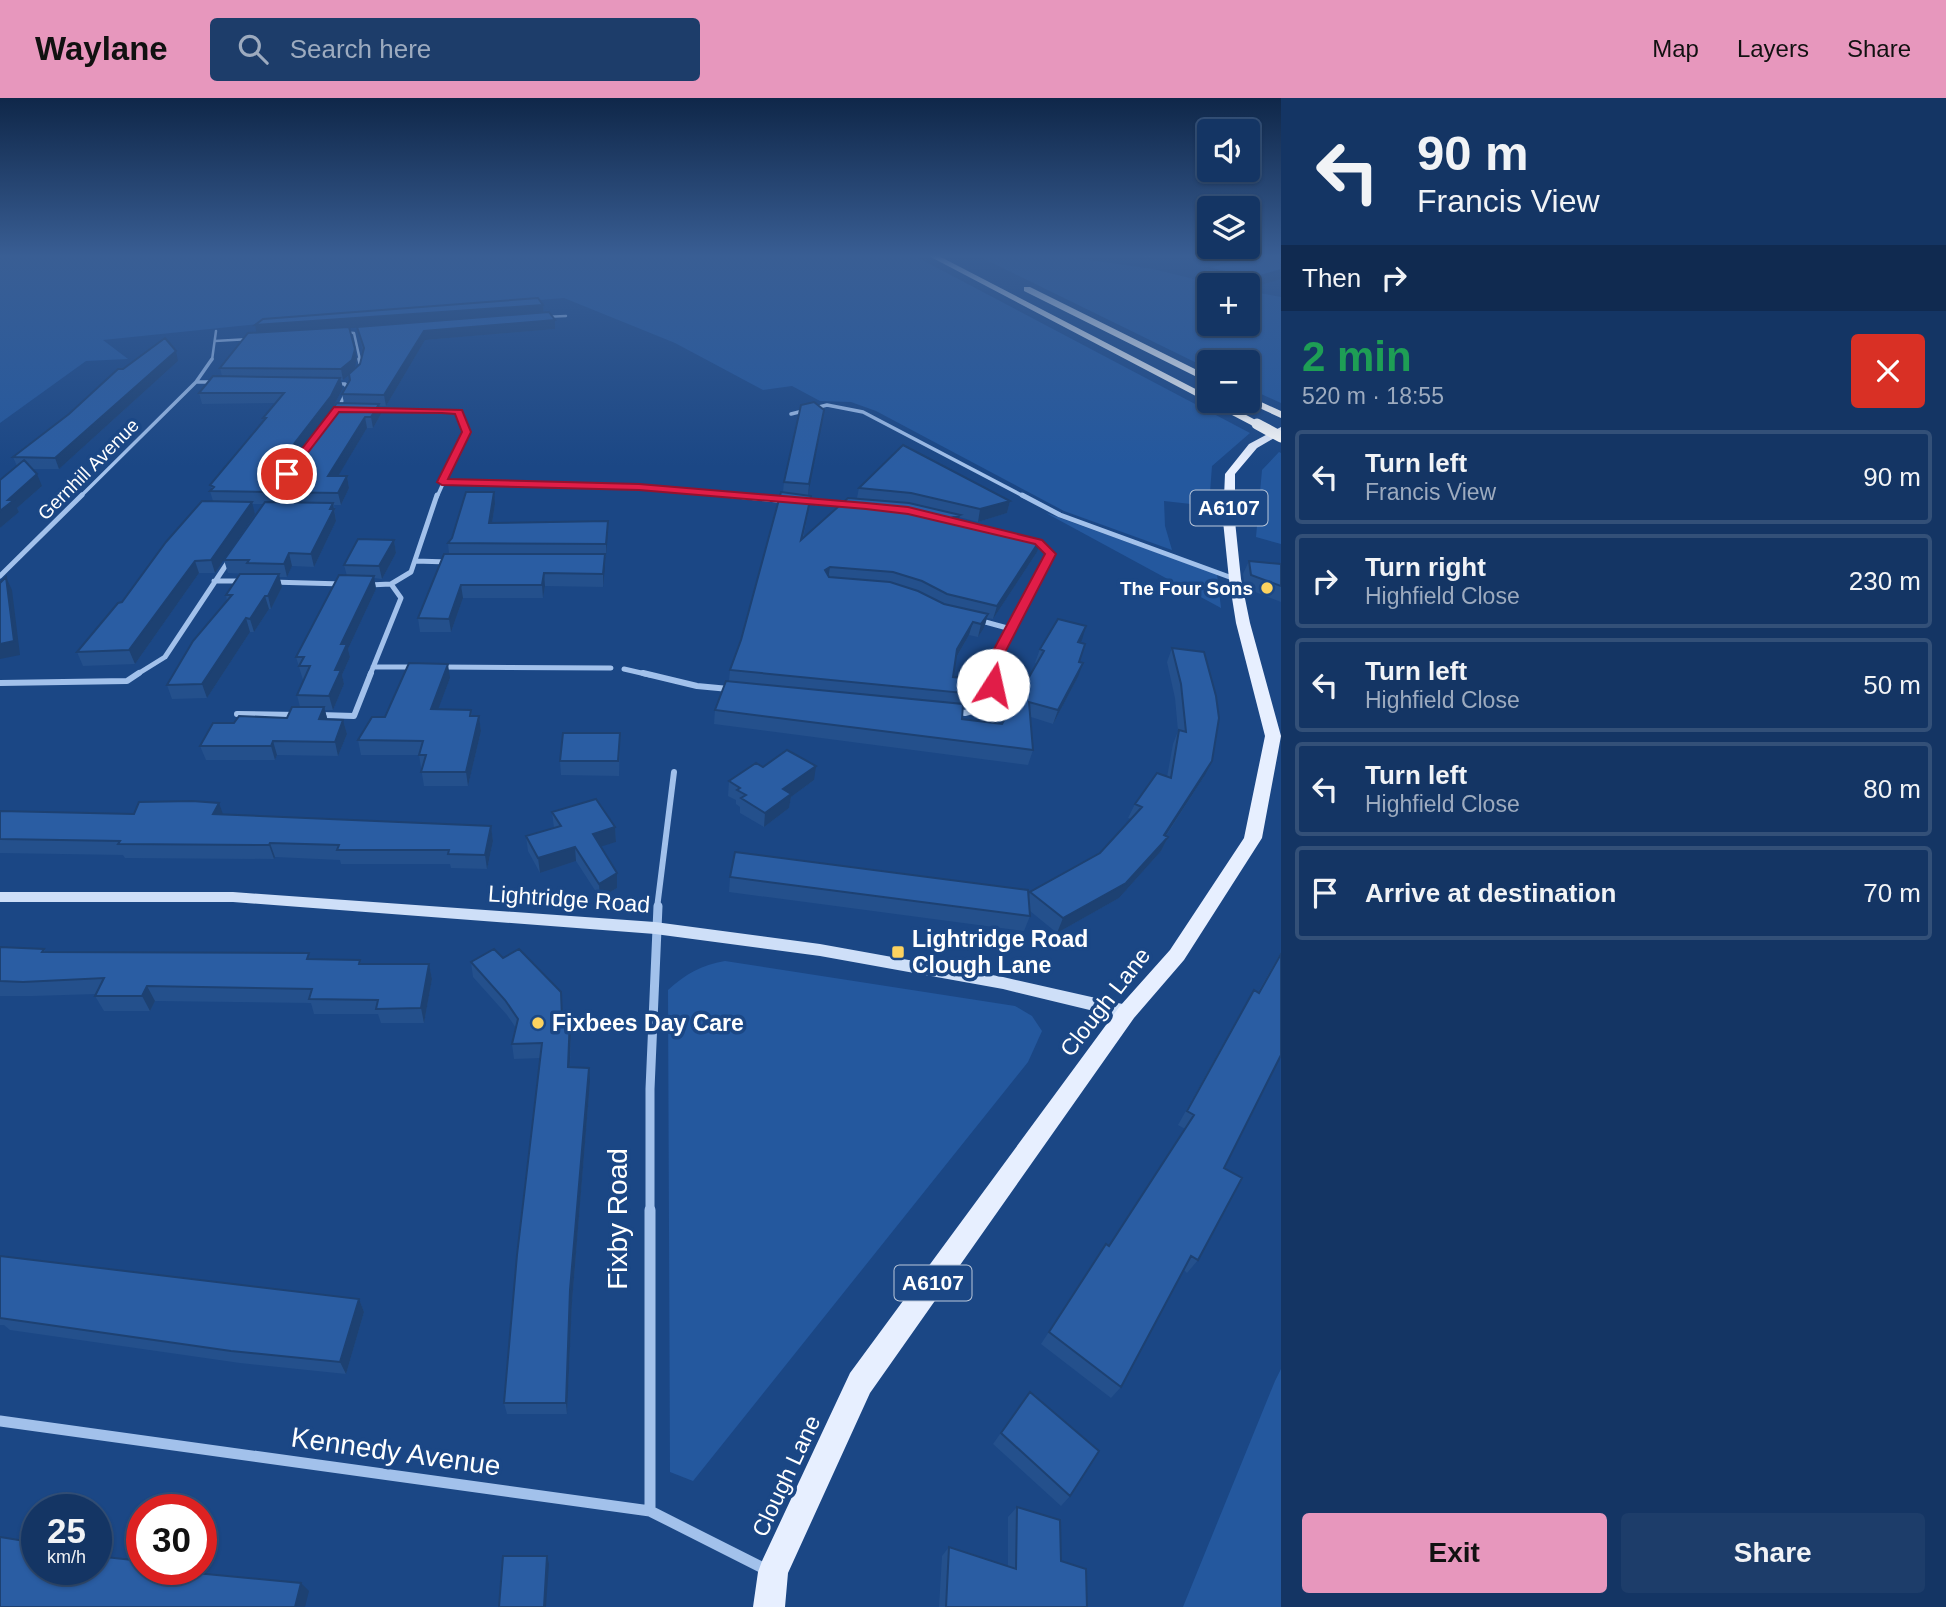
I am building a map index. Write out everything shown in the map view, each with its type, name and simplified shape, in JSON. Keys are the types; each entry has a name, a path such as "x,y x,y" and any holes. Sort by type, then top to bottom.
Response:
{"highway":[{"path":"1067,325 1197,393"},
{"path":"1100,325 1197,374"},
{"path":"1260,405 1279,414"},
{"path":"1234,413 1281,437"}],"main road":[{"name":"Clough Lane","path":"773,1572 860,1383 1127,1012 1177,955 1253,838 1273,736 1243,623 1235,579 1229,521 1230,474 1253,446 1281,430"},
{"name":"A6107","path":"769,1607 773,1572"}],"street":[{"name":"Gernhill Avenue","path":"0,576 197,382 212,362 216,331"},
{"path":"331,333 362,332"},
{"path":"354,333 362,365 358,376"},
{"path":"215,341 254,338"},
{"path":"326,384 345,384 351,380"},
{"path":"197,382 222,383"},
{"path":"345,384 348,389 337,409 346,409"},
{"path":"791,414 817,404 846,406 863,412 1059,515 1235,579"},
{"path":"365,585 391,584 411,572 442,482 466,432 459,412 367,410"},
{"path":"442,482 639,487 857,505"},
{"path":"952,711 965,713 994,705 992,664 1050,554 1039,542 1026,539"},
{"path":"0,683 127,681 165,657 236,550"},
{"path":"415,561 457,562"},
{"path":"214,580 256,582"},
{"path":"269,582 352,584"},
{"path":"315,715 354,716 401,598 391,584"},
{"path":"965,617 1011,629"},
{"path":"373,667 611,668"},
{"path":"624,669 697,686 737,690"},
{"path":"237,713 302,715"},
{"name":"Fixby Road","path":"650,1511 650,1090 654,928 674,772"},
{"name":"Lightridge Road","path":"0,897 233,897 654,928 820,950 1003,983 1127,1012"},
{"name":"Kennedy Avenue","path":"0,1421 650,1511 773,1572"}],"shaded area":[{"path":"0,325 245,325 103,340 128,359 86,361 0,423"},
{"path":"632,325 1046,325 1197,405 1197,413 1212,413 1250,433 1212,466 1209,506 1164,501 1165,526 1172,550 1064,511 876,411 851,402 820,401 792,386 763,390 675,343"},
{"path":"1120,325 1197,325 1197,336 1260,336 1260,325 1281,325 1281,403 1260,393 1260,350 1197,350 1197,363"},
{"path":"1279,452 1281,544 1256,537 1262,470"},
{"path":"1046,513 1217,574 1221,608"},
{"path":"725,961 1015,1006 1032,1016 1042,1031 1028,1062 693,1481 670,1472 668,990 694,971"},
{"path":"1281,1369 1281,1607 1183,1607 1275,1381"}],"building":[{"path":"490,325 424,331 384,395 342,394 350,380 349,374 360,364 364,348 357,327"},
{"path":"349,327 355,349 352,360 341,369 220,368 248,333"},
{"path":"165,338 176,351 55,458 13,457 69,414 118,369 123,369"},
{"path":"213,376 340,378 331,396 280,462 283,466 288,465 337,403 379,404 371,417 365,417 328,476 347,476 338,493 210,491 214,487 210,485 284,393 199,393"},
{"path":"814,402 824,410 809,484 784,482 801,405"},
{"path":"903,445 1010,501 980,509 911,493 859,488"},
{"path":"24,460 37,474 8,500 14,500 0,511 0,480"},
{"path":"466,492 494,492 489,523 608,521 606,544 448,543 452,538"},
{"path":"781,492 811,496 801,540 848,498 909,503 960,515 947,519 1040,540 997,606 947,594 922,581 893,572 830,567 825,570 829,577 890,582 918,591 944,604 988,614 981,624 973,622 957,649 953,677 963,678 963,693 730,670 741,640"},
{"path":"202,501 252,502 211,560 195,561 129,650 77,652 118,603 122,602 166,542"},
{"path":"265,502 333,503 330,509 334,509 311,554 289,553 284,564 224,560"},
{"path":"358,539 394,540 379,566 344,565"},
{"path":"444,554 605,554 603,574 544,573 542,585 461,585 449,619 418,618"},
{"path":"1249,561 1281,564 1281,586 1251,575"},
{"path":"240,574 279,574 268,596 265,596 250,619 246,618 202,684 167,685 193,641 232,595 226,595"},
{"path":"339,575 374,576 341,644 347,644 335,670 341,670 329,696 297,695 310,666 299,666 304,657 296,657"},
{"path":"6,577 14,641 0,644 0,583"},
{"path":"1058,619 1086,626 1078,642 1085,644 1079,662 1083,663 1058,710 1029,702 1033,750 715,710 726,681 963,704 962,719 1002,724 1044,651 1040,649"},
{"path":"1172,648 1204,652 1219,718 1212,761 1164,835 1168,837 1126,883 1063,918 1030,892 1100,853 1142,807 1135,804 1157,773 1171,778 1179,730 1186,732 1181,684"},
{"path":"409,663 448,664 431,709 471,710 470,716 479,716 466,772 421,772 426,755 419,755 423,741 358,740 372,717 385,717"},
{"path":"292,707 324,707 319,719 343,720 335,742 273,741 271,746 200,746 213,723 234,723 239,716 287,718"},
{"path":"563,733 620,733 618,761 560,761"},
{"path":"787,750 816,766 783,789 791,794 765,813 741,798 746,795 729,781 756,763 763,767"},
{"path":"596,799 615,827 593,834 617,873 599,884 575,847 538,858 526,836 561,826 552,812"},
{"path":"139,802 219,803 213,814 491,826 485,855 448,854 449,850 337,850 339,845 118,844 120,841 0,839 0,811 134,814"},
{"path":"735,852 1028,890 1030,916 730,877"},
{"path":"0,947 44,949 42,952 309,953 307,959 360,960 359,964 429,964 421,1008 376,1009 378,1000 309,999 312,989 147,986 142,996 95,996 104,978 0,981"},
{"path":"494,949 503,958 519,949 561,992 562,1018 570,1017 568,1067 589,1068 570,1290 566,1403 504,1403 517,1255 542,1043 512,1044 518,1019 471,962"},
{"path":"1281,954 1281,1055 1224,1168 1242,1178 1198,1260 1191,1256 1121,1387 1049,1332 1106,1244 1109,1246 1194,1115 1187,1111 1254,990 1259,993"},
{"path":"0,1256 359,1299 340,1362 231,1351 0,1318"},
{"path":"1030,1392 1099,1451 1070,1496 1001,1433"},
{"path":"1017,1507 1060,1520 1061,1561 1086,1569 1087,1607 946,1607 949,1547 1016,1569"},
{"path":"0,1537 21,1540 21,1585 112,1585 112,1558 126,1559 126,1585 217,1585 217,1575 301,1583 295,1607 0,1607"},
{"path":"503,1556 547,1556 544,1607 499,1607"}],"place":[{"name":"The Four Sons","path":"1267,588"},
{"name":"Lightridge Road Clough Lane","path":"898,952"},
{"name":"Fixbees Day Care","path":"538,1023"}],"route":[{"path":"287,474 337,409 442,410 459,412 464,419 466,432 442,482 639,487 908,510 1039,542 1050,554 992,664 993,685"}]}
